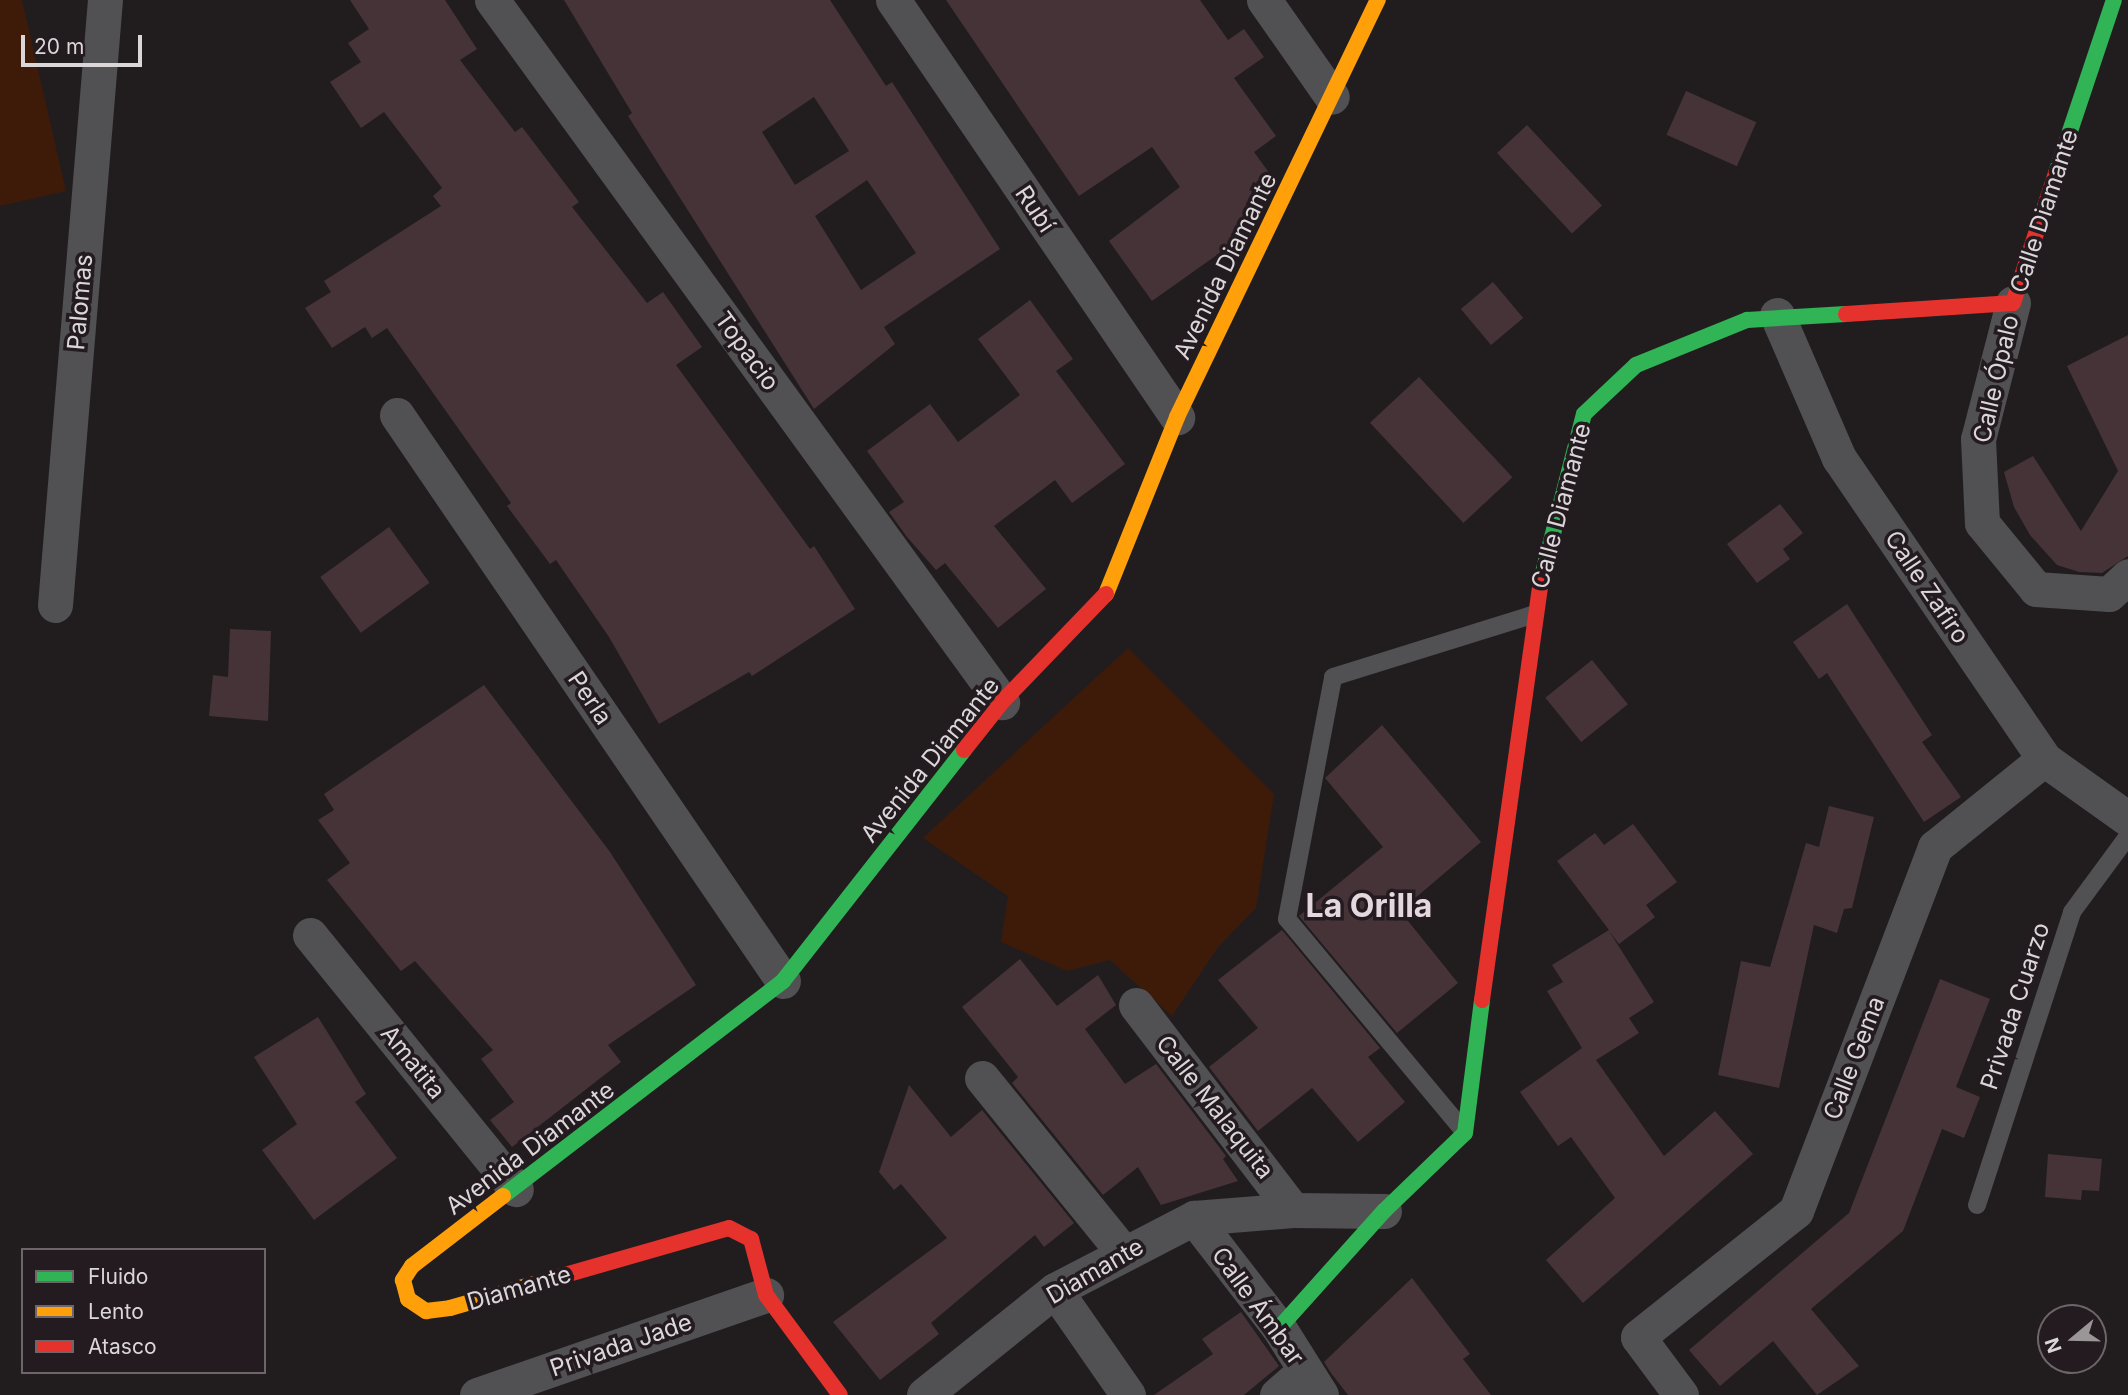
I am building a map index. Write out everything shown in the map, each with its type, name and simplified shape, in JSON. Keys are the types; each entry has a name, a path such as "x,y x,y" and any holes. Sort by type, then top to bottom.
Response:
{"street":[{"name":"Palomas","path":"55,605 105,0"},
{"name":"Topacio","path":"492,0 1002,702"},
{"name":"Rubí","path":"893,0 1177,417"},
{"path":"1264,0 1332,96"},
{"name":"Avenida Diamante","path":"408,1299 403,1280 412,1266 516,1189 783,981 1002,702 1102,600 1177,417 1378,0"},
{"name":"Calle Diamante","path":"1465,1133 1532,615 1584,414 1636,365 1747,320 1777,315 2013,303 2114,0"},
{"name":"Calle Ópalo","path":"2013,303 1978,439 1982,523 2036,589 2109,594 2128,576"},
{"name":"Calle Zafiro","path":"1777,315 1839,458 2044,759 2128,819"},
{"name":"Perla","path":"397,415 783,981"},
{"name":"Calle Gema","path":"1681,1395 1637,1337 1796,1211 1935,847 2044,759"},
{"name":"Amatita","path":"310,935 516,1189"},
{"name":"Calle Malaquita","path":"1136,1005 1293,1210"},
{"path":"982,1078 1123,1252"},
{"path":"1279,1328 1384,1211 1465,1133"},
{"path":"1293,1210 1384,1211"},
{"name":"Diamante","path":"924,1395 1055,1290 1123,1252 1194,1218 1293,1210"},
{"name":"Calle Ámbar","path":"1194,1218 1279,1328 1313,1383"},
{"name":"Diamante","path":"408,1299 426,1311 450,1308 729,1228 751,1239 766,1295"},
{"path":"1055,1290 1128,1395"},
{"path":"766,1295 840,1395"},
{"name":"Privada Jade","path":"477,1395 766,1295"},
{"path":"1277,1395 1313,1383"}],"lane":[{"path":"1465,1133 1287,919 1333,677 1532,615"},
{"name":"Privada Cuarzo","path":"1977,1205 2072,912 2128,836"}],"shaded area":[{"path":"0,0 22,0 66,191 0,206"},
{"path":"1128,648 1274,794 1256,908 1218,947 1172,1016 1110,960 1067,971 1001,942 1008,896 923,838"}],"building":[{"path":"350,0 445,0 477,49 460,60 515,132 522,127 579,202 572,207 647,303 663,292 702,347 676,365 810,549 814,546 855,609 752,676 749,672 659,724 609,637 556,560 550,564 507,506 511,503 387,328 372,338 365,327 332,348 305,308 331,292 324,281 441,206 433,196 442,188 384,112 361,128 330,82 361,62 348,43 369,29"},
{"path":"564,0 830,0 886,86 892,82 1000,249 884,327 895,344 814,409 628,116 632,113","holes":["814,97 849,151 795,185 762,132","867,180 916,253 861,290 815,216"]},
{"path":"946,0 1200,0 1228,40 1244,29 1264,57 1234,78 1276,136 1254,152 1270,174 1238,240 1152,301 1109,241 1180,187 1152,147 1079,196"},
{"path":"1686,91 1756,122 1737,166 1666,135"},
{"path":"1527,125 1602,205 1572,233 1497,153"},
{"path":"1493,282 1523,318 1491,345 1461,309"},
{"path":"1030,300 1073,359 1056,371 1125,464 1072,503 1055,480 994,526 1046,589 998,628 945,563 936,570 907,537 889,512 904,502 867,451 930,404 958,442 1020,395 978,339"},
{"path":"2128,335 2128,556 2102,573 2079,572 2057,565 2030,535 2014,507 2004,472 2033,456 2081,531 2118,471 2067,366"},
{"path":"1419,377 1512,477 1463,523 1370,423"},
{"path":"1780,504 1803,533 1783,549 1790,559 1757,583 1727,544"},
{"path":"389,527 430,583 361,633 320,577"},
{"path":"1847,604 1932,735 1922,742 1961,797 1924,822 1827,673 1819,679 1793,642"},
{"path":"230,629 271,631 268,721 209,716 213,675 228,677"},
{"path":"1592,660 1628,704 1581,742 1545,698"},
{"path":"484,685 610,852 696,985 608,1045 621,1062 512,1147 490,1120 514,1102 481,1059 493,1050 415,961 401,971 327,880 350,863 318,820 334,810 324,794"},
{"path":"1382,725 1481,842 1400,911 1458,983 1397,1033 1299,916 1383,847 1325,778"},
{"path":"1829,806 1874,817 1852,908 1844,909 1837,933 1814,925 1779,1088 1718,1075 1741,961 1770,967 1806,843 1819,847"},
{"path":"1633,824 1677,882 1646,905 1655,917 1619,944 1609,931 1654,1002 1629,1018 1639,1033 1596,1060 1664,1156 1715,1111 1753,1154 1583,1303 1546,1260 1615,1198 1571,1137 1558,1146 1520,1092 1582,1048 1547,991 1563,982 1552,965 1609,930 1557,861 1595,833 1604,845"},
{"path":"1282,930 1380,1048 1368,1057 1405,1102 1358,1142 1312,1088 1258,1131 1209,1067 1258,1028 1218,980"},
{"path":"1020,959 1057,1006 1098,975 1116,1005 1085,1029 1125,1084 1156,1064 1226,1156 1223,1159 1238,1181 1161,1205 1138,1167 1103,1195 1012,1083 1018,1077 962,1007"},
{"path":"1940,979 1990,999 1956,1087 1980,1097 1964,1138 1942,1129 1903,1231 1811,1309 1859,1366 1817,1395 1773,1341 1720,1386 1689,1350 1849,1213"},
{"path":"318,1017 366,1094 355,1102 397,1158 314,1220 262,1150 297,1124 254,1057"},
{"path":"909,1085 951,1137 982,1110 1074,1223 1044,1247 1035,1235 931,1323 939,1334 880,1380 833,1322 947,1238 901,1184 894,1190 879,1172"},
{"path":"2048,1154 2102,1159 2099,1191 2082,1190 2081,1200 2045,1197"},
{"path":"1412,1278 1470,1354 1463,1359 1491,1395 1348,1395 1331,1373 1324,1362"},
{"path":"1241,1312 1279,1366 1244,1395 1154,1395 1213,1354 1202,1339"}],"traffic: fast":[{"path":"2056,173 2114,0"},
{"path":"1541,580 1584,414 1636,365 1747,320 1846,314"},
{"path":"503,1196 783,981 964,750"},
{"path":"1279,1328 1384,1211 1465,1133 1482,1000"}],"traffic: slow":[{"path":"1106,594 1177,417 1378,0"},
{"path":"503,1196 412,1266 403,1280 408,1299 426,1311 450,1308 544,1281"}],"traffic: jam":[{"path":"1846,314 2013,303 2056,173"},
{"path":"1482,1000 1541,580"},
{"path":"964,750 1002,702 1106,594"},
{"path":"544,1281 729,1228 751,1239 766,1295 840,1395"}],"district":[{"name":"La Orilla","path":"1369,906"}]}
